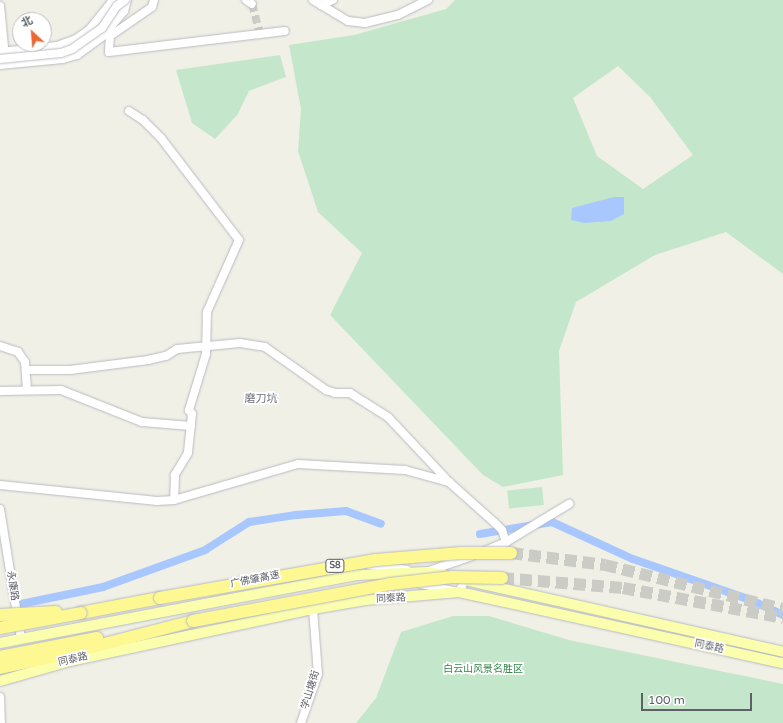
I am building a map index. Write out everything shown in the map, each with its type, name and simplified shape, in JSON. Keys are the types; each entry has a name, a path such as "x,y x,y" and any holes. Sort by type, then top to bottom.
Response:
{"highway":[{"name":"广佛肇高速","path":"0,628 376,560 509,548"},
{"path":"0,657 348,590 453,577 502,578"},
{"path":"0,615 30,612 81,613"},
{"path":"0,668 193,621"}],"main road":[{"name":"同泰路","path":"0,643 357,575 426,572 783,652"},
{"path":"424,597 430,588 426,572"},
{"name":"同泰路","path":"0,681 56,664 313,609 365,600 424,597 459,592 783,663"}],"street":[{"path":"2,59 57,46 76,39 89,30 111,2 120,0"},
{"path":"2,59 61,53 72,49 102,28 117,6 126,0"},
{"path":"154,0 152,7 110,36 109,52 285,31"},
{"path":"313,0 348,21 365,23 398,16 428,0"},
{"path":"321,5 332,0"},
{"path":"0,6 2,59"},
{"path":"129,112 143,120 161,138 239,240 207,312 207,347 189,410 192,414 188,453 175,476 174,500"},
{"path":"26,370 70,370 141,361 166,356 177,349 240,343 265,347 326,390 335,393 350,393 388,417 449,482 502,530 509,548"},
{"path":"0,346 18,352 25,362 27,390"},
{"path":"0,391 61,390 142,422 191,426"},
{"path":"0,485 157,501 174,500 298,464 405,470 449,482"},
{"path":"426,572 509,548 522,532 569,504"},
{"name":"永康路","path":"0,509 21,639"},
{"path":"231,626 273,606 368,587 418,584 459,592 465,580"},
{"name":"学山塘街","path":"301,723 318,674 313,609"},
{"path":"0,697 1,723"}],"green space":[{"path":"455,0 783,0 783,274 726,232 655,255 576,302 559,351 563,475 503,487 483,475 330,315 362,253 318,212 298,151 301,109 289,45 354,35 446,9","holes":["618,66 650,97 693,155 643,189 597,156 573,98"]},
{"path":"280,55 286,77 249,91 238,114 215,139 192,123 176,70"},
{"path":"542,487 544,505 509,509 507,491"},
{"name":"白云山风景名胜区","path":"453,616 489,616 569,640 783,684 783,723 356,723 376,698 401,632"}],"water":[{"path":"614,197 624,197 624,214 611,221 584,223 571,220 572,208"}],"waterway":[{"path":"21,604 103,587 205,550 249,522 296,515 346,511 381,524"},
{"path":"480,534 552,522 633,559 751,600 783,615"}],"tunnel":[{"path":"252,4 260,34"},
{"path":"511,553 605,565 783,609"},
{"path":"502,578 623,588 783,618"}],"district":[{"name":"磨刀坑","path":"261,399"}]}
